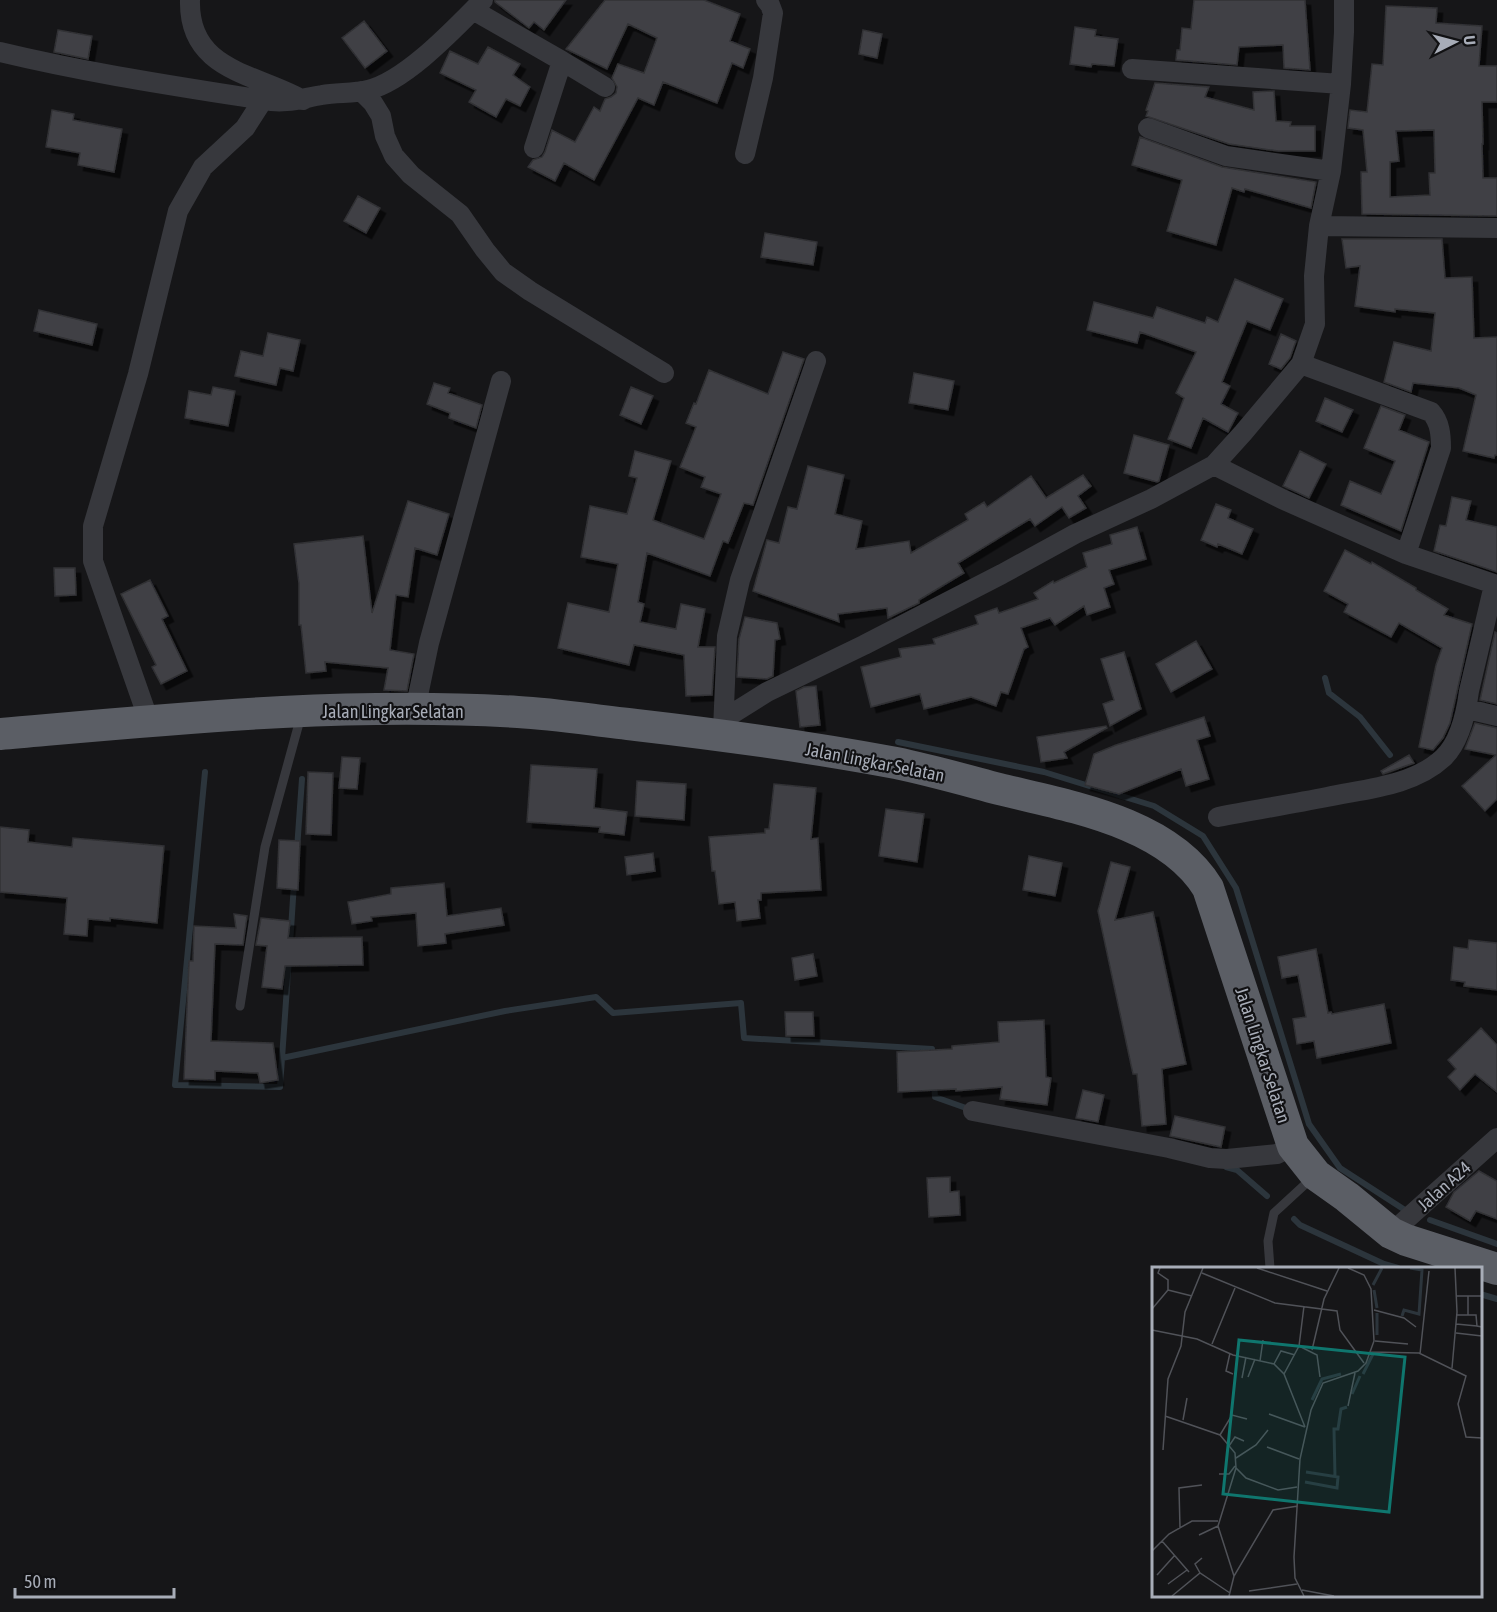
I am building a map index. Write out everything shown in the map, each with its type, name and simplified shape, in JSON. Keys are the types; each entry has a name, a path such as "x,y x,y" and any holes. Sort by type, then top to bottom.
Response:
{"highway":[{"name":"Jalan Lingkar Selatan","path":"0,734 303,711 519,712 724,727 898,764 1091,812 1149,836 1166,846 1202,878 1208,888 1293,1146 1316,1175 1391,1233 1406,1240 1497,1269"}],"street":[{"path":"190,0 189,16 200,44 216,61 242,75 282,88 303,100"},
{"path":"746,154 763,78 773,13 766,0"},
{"path":"724,727 767,692 864,645 1075,534 1151,499 1214,465 1301,364 1315,324 1314,276 1319,226 1331,171 1341,84 1344,0"},
{"path":"0,52 44,63 181,88 278,102 303,100 324,94 369,90 404,74 478,5 605,87"},
{"path":"534,148 562,61"},
{"path":"1132,69 1341,84"},
{"path":"361,91 373,103 381,116 385,136 394,156 411,175 459,214 484,250 503,272 664,373"},
{"path":"149,721 93,561 93,526 138,374 178,211 203,167 245,128 263,100"},
{"path":"1148,128 1226,156 1331,171"},
{"path":"1319,226 1497,228"},
{"path":"724,727 727,636 740,580 816,361"},
{"path":"1301,364 1431,412 1436,417 1441,448 1406,554"},
{"path":"415,710 429,643 501,381"},
{"path":"1214,465 1282,500 1406,554 1495,585 1469,691 1467,709 1456,739 1445,756 1434,766 1389,787 1218,817"},
{"path":"1467,709 1497,716"},
{"path":"973,1111 1169,1148 1210,1158 1227,1159 1277,1154 1293,1146"},
{"name":"Jalan A24","path":"1391,1233 1497,1138"}],"lane":[{"path":"240,1006 265,847 303,711"},
{"path":"1270,1267 1268,1241 1274,1213 1316,1175"}],"building":[{"path":"495,0 566,0 544,30 534,22 529,28"},
{"path":"605,0 704,0 740,14 730,41 750,49 743,68 732,63 717,103 663,82 654,105 638,98 594,180 564,163 555,181 528,167 533,160 542,157 552,130 575,142 594,107 600,111 605,99 616,93 617,87 612,78 618,64 644,73 657,38 628,24 607,69 566,49"},
{"path":"1194,0 1305,0 1310,70 1284,68 1283,45 1239,47 1237,65 1176,60 1177,50 1180,50 1182,28 1191,29"},
{"path":"1386,6 1437,8 1436,23 1482,26 1479,66 1497,66 1497,102 1482,102 1482,144 1483,178 1497,178 1497,216 1362,214 1361,172 1367,172 1363,130 1348,128 1350,110 1367,112 1372,64 1383,65","holes":["1434,130 1435,173 1429,173 1430,195 1390,197 1390,162 1399,161 1396,131"]},
{"path":"364,21 387,51 365,68 342,38"},
{"path":"1075,27 1096,30 1095,36 1118,39 1114,66 1092,64 1091,67 1070,64"},
{"path":"58,30 92,36 88,59 54,52"},
{"path":"863,30 882,34 877,58 859,54"},
{"path":"488,47 520,64 513,75 530,87 520,106 506,99 496,117 469,102 476,90 440,73 450,51 478,64"},
{"path":"1155,83 1209,87 1205,97 1254,110 1253,92 1274,91 1276,121 1291,122 1290,126 1315,126 1315,151 1278,151 1229,144 1146,116"},
{"path":"52,110 74,114 73,120 122,129 114,172 78,165 80,153 46,147"},
{"path":"1140,137 1222,167 1316,182 1311,208 1245,189 1244,192 1232,188 1216,245 1167,231 1182,180 1132,165"},
{"path":"358,196 380,208 366,233 344,221"},
{"path":"765,233 817,242 813,265 761,257"},
{"path":"1342,239 1442,239 1445,278 1472,277 1474,338 1497,337 1497,455 1494,458 1463,451 1476,395 1459,388 1413,383 1411,392 1384,382 1394,342 1431,351 1435,313 1395,309 1395,312 1355,306 1360,266 1346,268"},
{"path":"1235,279 1283,299 1270,330 1247,321 1222,382 1230,386 1221,404 1238,413 1228,432 1203,418 1191,448 1168,439 1184,398 1176,393 1196,352 1140,332 1137,343 1087,330 1094,302 1153,318 1157,307 1205,323 1207,317 1218,322"},
{"path":"39,310 97,324 92,345 34,331"},
{"path":"268,333 300,340 293,371 280,368 276,385 235,376 241,351 263,356"},
{"path":"1281,334 1296,341 1290,358 1281,369 1269,364"},
{"path":"783,352 804,359 753,505 744,503 728,543 723,541 710,576 647,553 638,602 644,604 640,622 676,629 681,604 705,609 698,647 715,647 712,695 686,696 684,655 634,645 629,665 558,648 568,603 609,612 618,564 581,557 590,506 627,514 637,478 629,476 635,451 671,461 653,520 704,539 721,494 701,487 705,477 680,467 696,427 686,423 694,403 696,404 709,370 768,394"},
{"path":"914,373 954,381 948,410 909,403"},
{"path":"434,383 450,388 448,393 482,405 476,428 449,418 450,413 427,404"},
{"path":"213,387 235,391 228,426 185,418 189,391 211,395"},
{"path":"631,387 653,396 641,424 620,415"},
{"path":"1325,398 1353,410 1342,432 1316,421"},
{"path":"1381,406 1405,415 1399,430 1429,442 1401,531 1341,505 1350,481 1381,494 1395,461 1364,448"},
{"path":"1134,435 1169,445 1159,481 1124,473"},
{"path":"1300,451 1326,464 1309,498 1283,486"},
{"path":"808,466 844,475 835,514 862,521 856,549 909,541 911,553 968,520 965,514 984,502 987,507 1031,476 1046,498 1083,475 1091,486 1078,496 1086,508 1069,518 1062,507 1035,526 1030,519 958,563 964,573 919,600 919,603 888,618 887,608 838,614 839,622 753,591 767,540 779,543 788,507 797,509"},
{"path":"1452,497 1471,501 1466,520 1497,527 1497,572 1434,551 1440,525 1446,526"},
{"path":"408,501 449,514 437,555 415,548 408,597 396,595 390,650 414,654 407,691 384,690 388,668 325,662 326,671 306,673 301,625 299,625 299,584 294,544 363,536 372,613"},
{"path":"1216,504 1231,510 1228,518 1253,529 1242,554 1201,540"},
{"path":"1137,527 1146,559 1109,570 1114,584 1104,588 1110,607 1087,615 1084,606 1055,625 1050,618 1021,628 1028,647 1024,649 1008,694 1001,692 996,706 971,697 924,709 920,694 871,707 861,667 901,657 899,649 935,644 933,639 978,624 975,616 997,608 999,613 1038,599 1034,593 1053,581 1054,583 1087,567 1083,553 1112,544 1110,535"},
{"path":"1345,550 1371,564 1372,562 1448,609 1444,615 1472,624 1450,723 1443,738 1433,750 1419,747 1436,665 1442,648 1399,623 1391,637 1344,612 1348,604 1324,591"},
{"path":"54,568 75,568 76,595 55,596"},
{"path":"150,580 168,616 162,619 187,671 161,684 152,667 156,665 121,594"},
{"path":"745,617 777,623 780,639 775,640 773,676 767,679 737,677 739,639"},
{"path":"1495,632 1497,633 1497,704 1480,700"},
{"path":"1196,641 1212,669 1171,692 1156,664"},
{"path":"1124,652 1141,709 1110,726 1103,704 1114,700 1101,659"},
{"path":"816,686 820,725 800,727 796,691 804,687"},
{"path":"1204,717 1210,736 1197,740 1209,779 1186,786 1181,769 1119,794 1085,785 1094,754"},
{"path":"1475,723 1497,728 1497,799 1485,811 1462,786 1496,755 1465,749"},
{"path":"1106,726 1107,728 1064,752 1067,758 1041,762 1037,737"},
{"path":"1409,755 1414,763 1383,774 1381,771"},
{"path":"342,757 360,758 357,789 339,788"},
{"path":"531,765 597,769 594,808 627,812 624,835 599,832 600,827 527,822"},
{"path":"308,772 333,773 331,835 306,834"},
{"path":"637,781 686,784 684,820 635,816"},
{"path":"774,784 816,788 811,839 818,838 821,890 761,893 761,900 758,900 760,918 737,921 735,902 719,904 715,871 712,871 709,837 765,833 765,829 769,829"},
{"path":"886,809 924,814 917,862 879,856"},
{"path":"0,827 29,830 28,842 72,847 73,838 164,846 157,923 110,918 110,921 88,919 87,936 64,934 67,898 0,892"},
{"path":"279,840 300,841 298,890 277,888"},
{"path":"653,853 655,871 627,875 625,857"},
{"path":"1029,856 1062,863 1055,896 1023,890"},
{"path":"1111,862 1130,867 1115,920 1153,912 1186,1064 1162,1069 1166,1124 1142,1126 1137,1074 1133,1074 1098,911"},
{"path":"444,883 447,916 501,908 504,925 445,934 446,943 418,946 416,913 371,917 372,921 352,924 348,902 391,894 391,888"},
{"path":"234,914 247,916 243,945 215,944 211,1041 273,1043 278,1080 260,1083 258,1073 215,1071 215,1080 184,1079 189,961 193,961 194,926 236,928"},
{"path":"261,918 290,921 288,938 362,937 363,965 285,966 282,989 262,987 267,946 256,945"},
{"path":"1469,940 1497,943 1497,990 1464,986 1465,982 1451,980 1454,947 1468,949"},
{"path":"1316,949 1328,1013 1384,1004 1391,1043 1317,1058 1314,1041 1297,1044 1293,1019 1306,1017 1298,975 1282,978 1278,957"},
{"path":"813,954 817,976 795,980 792,958"},
{"path":"785,1012 813,1012 814,1036 786,1036"},
{"path":"1044,1020 1046,1077 1051,1078 1047,1105 1000,1099 1002,1087 898,1092 897,1052 952,1049 952,1046 999,1042 998,1022"},
{"path":"1481,1028 1497,1045 1497,1092 1475,1074 1460,1090 1448,1077 1456,1069 1448,1060"},
{"path":"1083,1090 1104,1095 1098,1122 1076,1118"},
{"path":"1175,1116 1225,1127 1221,1147 1170,1136"},
{"path":"1479,1171 1497,1181 1497,1219 1476,1211 1470,1221 1446,1207 1454,1192"},
{"path":"950,1177 950,1192 959,1191 960,1215 929,1217 927,1178"}],"waterway":[{"path":"1325,678 1329,693 1360,717 1390,755"},
{"path":"898,742 1044,772 1154,806 1203,836 1236,888 1309,1124 1340,1168 1408,1212"},
{"path":"205,772 175,1085 280,1087 289,958"},
{"path":"297,849 302,779"},
{"path":"290,945 294,883"},
{"path":"282,1058 505,1011 596,997 613,1013 741,1003 744,1038 932,1049 932,1058"},
{"path":"934,1083 935,1097 966,1108 970,1112"},
{"path":"1226,1167 1237,1170 1267,1196"},
{"path":"1294,1219 1300,1225 1394,1267"},
{"path":"1430,1220 1497,1244"},
{"path":"1482,1295 1497,1299"}]}
